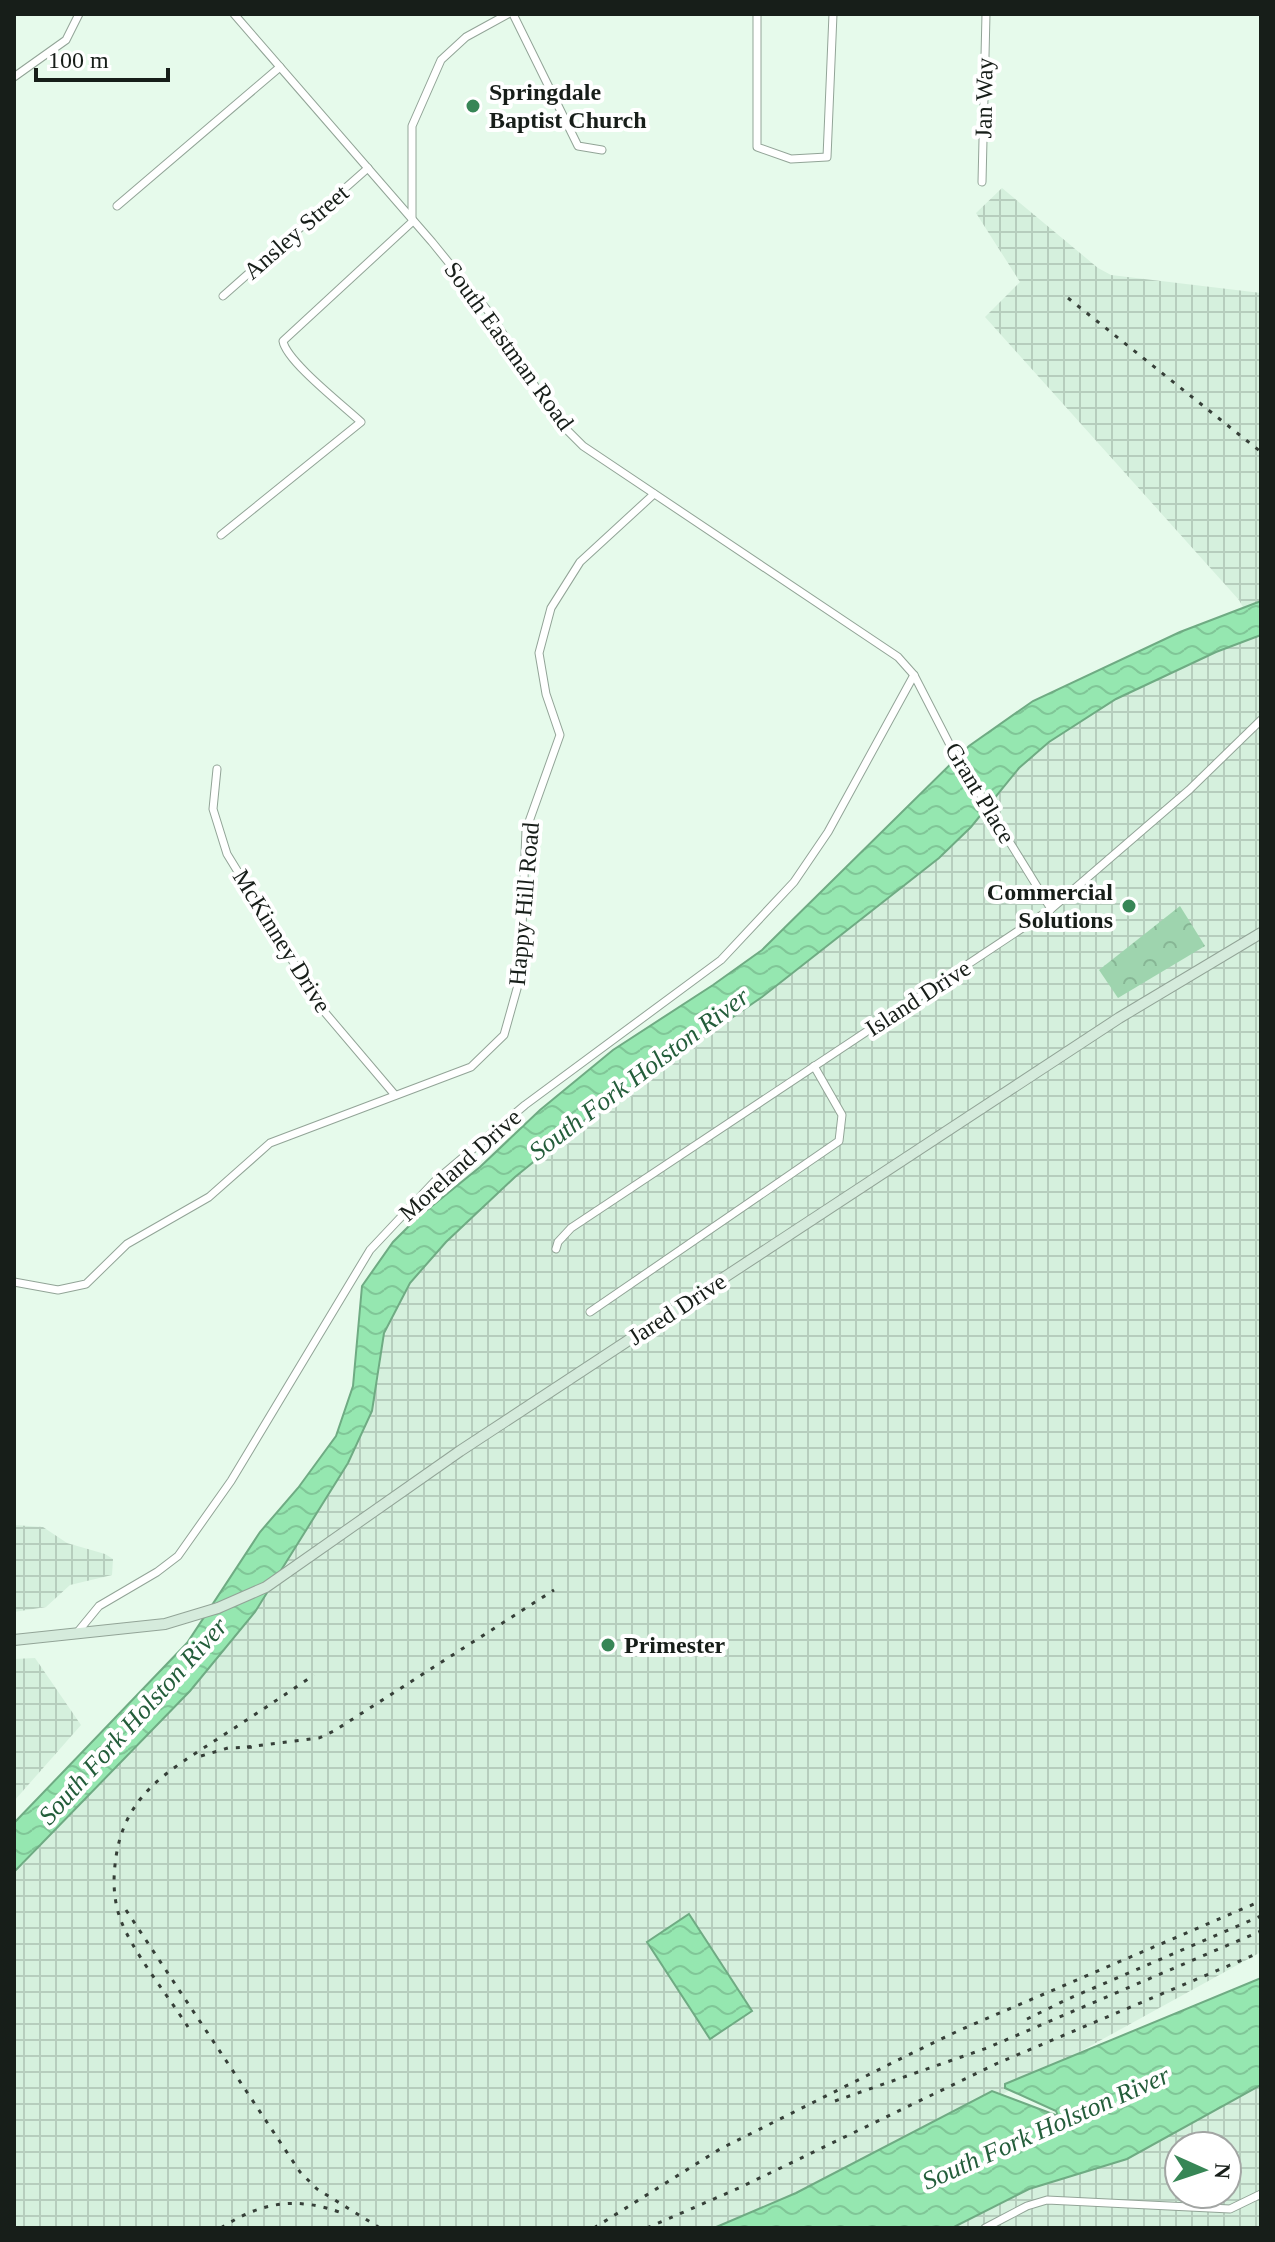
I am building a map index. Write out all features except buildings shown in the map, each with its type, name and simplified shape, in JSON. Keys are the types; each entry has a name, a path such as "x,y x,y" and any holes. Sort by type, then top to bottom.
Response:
{"main road":[{"name":"Jared Drive","path":"75,1635 165,1624 218,1608 286,1575 460,1451 1106,1027 1261,933"},
{"path":"14,1640 75,1635"}],"street":[{"path":"14,77 66,40 79,14"},
{"name":"South Eastman Road","path":"234,14 432,242 492,316 554,417 583,446 898,657 914,675"},
{"path":"221,535 361,422 295,361 285,350 283,341 412,222 412,126 441,60 466,37 510,14 578,146 602,150"},
{"path":"757,14 757,147 791,159 827,157 833,14"},
{"name":"Jan Way","path":"982,182 986,14"},
{"path":"117,206 280,67"},
{"name":"Ansley Street","path":"223,296 368,168"},
{"name":"Happy Hill Road","path":"14,1282 58,1290 86,1284 127,1244 209,1197 270,1143 471,1067 504,1035 520,978 526,830 560,735 546,694 539,653 551,608 580,562 654,494"},
{"name":"Grant Place","path":"914,675 957,756 1051,909"},
{"name":"Moreland Drive","path":"75,1635 99,1606 178,1556 231,1481 370,1250 434,1182 525,1105 721,960 794,882 828,832 914,675"},
{"name":"Island Drive","path":"556,1249 563,1235 571,1228 1051,909 1189,790 1261,720"},
{"name":"McKinney Drive","path":"217,769 213,809 227,854 322,1009 395,1095"},
{"path":"590,1312 839,1141 842,1115 814,1066"},
{"path":"985,2228 1027,2206 1047,2200 1230,2209 1261,2194"}],"shaded area":[{"path":"1002,188 1098,268 1111,275 1261,293 1261,601 1244,609 985,317 1020,282 976,213"},
{"path":"1261,635 1261,1952 883,2160 731,2228 14,2228 14,1874 214,1662 378,1381 384,1333 410,1283 446,1242 515,1177 596,1111 762,997 939,858 971,827 1019,768 1049,742 1116,699 1216,652"},
{"path":"14,1525 43,1527 67,1543 105,1554 113,1559 112,1575 70,1585 46,1607 14,1612"},
{"path":"35,1658 81,1725 14,1801 14,1659"},
{"path":"1261,2085 1261,2228 952,2228 1029,2189 1130,2157 1163,2139 1163,2210 1243,2210 1243,2130 1179,2130"}],"green space":[{"path":"1180,906 1205,946 1118,998 1099,970"}],"water":[{"name":"South Fork Holston River","path":"1261,601 1261,635 1216,652 1116,699 1049,742 1019,768 971,827 939,858 762,997 596,1111 515,1177 446,1242 410,1283 384,1333 372,1411 348,1463 255,1612 190,1691 14,1872 14,1823 187,1643 260,1532 298,1488 336,1436 353,1386 362,1286 393,1242 540,1110 613,1050 762,950 969,746 1033,701 1180,632"},
{"path":"689,1914 752,2011 710,2039 647,1942"},
{"name":"South Fork Holston River","path":"1261,1978 1261,2085 1180,2130 1163,2130 1163,2139 1127,2159 1029,2189 952,2228 714,2228 796,2193 992,2091 1058,2116 1056,2111 1005,2088 1005,2084"}],"railway":[{"path":"1068,298 1261,452"},
{"path":"247,1747 319,1738 334,1731 554,1590"},
{"path":"188,2027 141,1959 120,1918 114,1885 119,1841 138,1802 167,1773 314,1675"},
{"path":"201,1756 228,1748 256,1747"},
{"path":"594,2228 720,2149 906,2056 1261,1901"},
{"path":"126,1910 300,2172 317,2189 380,2228"},
{"path":"1027,2019 1261,1916"},
{"path":"835,2101 987,2048 1261,1931"},
{"path":"647,2228 739,2188 998,2063 1261,1952"},
{"path":"221,2228 250,2212 279,2204 309,2205 342,2213"}],"place":[{"name":"Springdale Baptist Church","path":"473,106"},
{"name":"Commercial Solutions","path":"1129,906"},
{"name":"Primester","path":"608,1645"}]}
